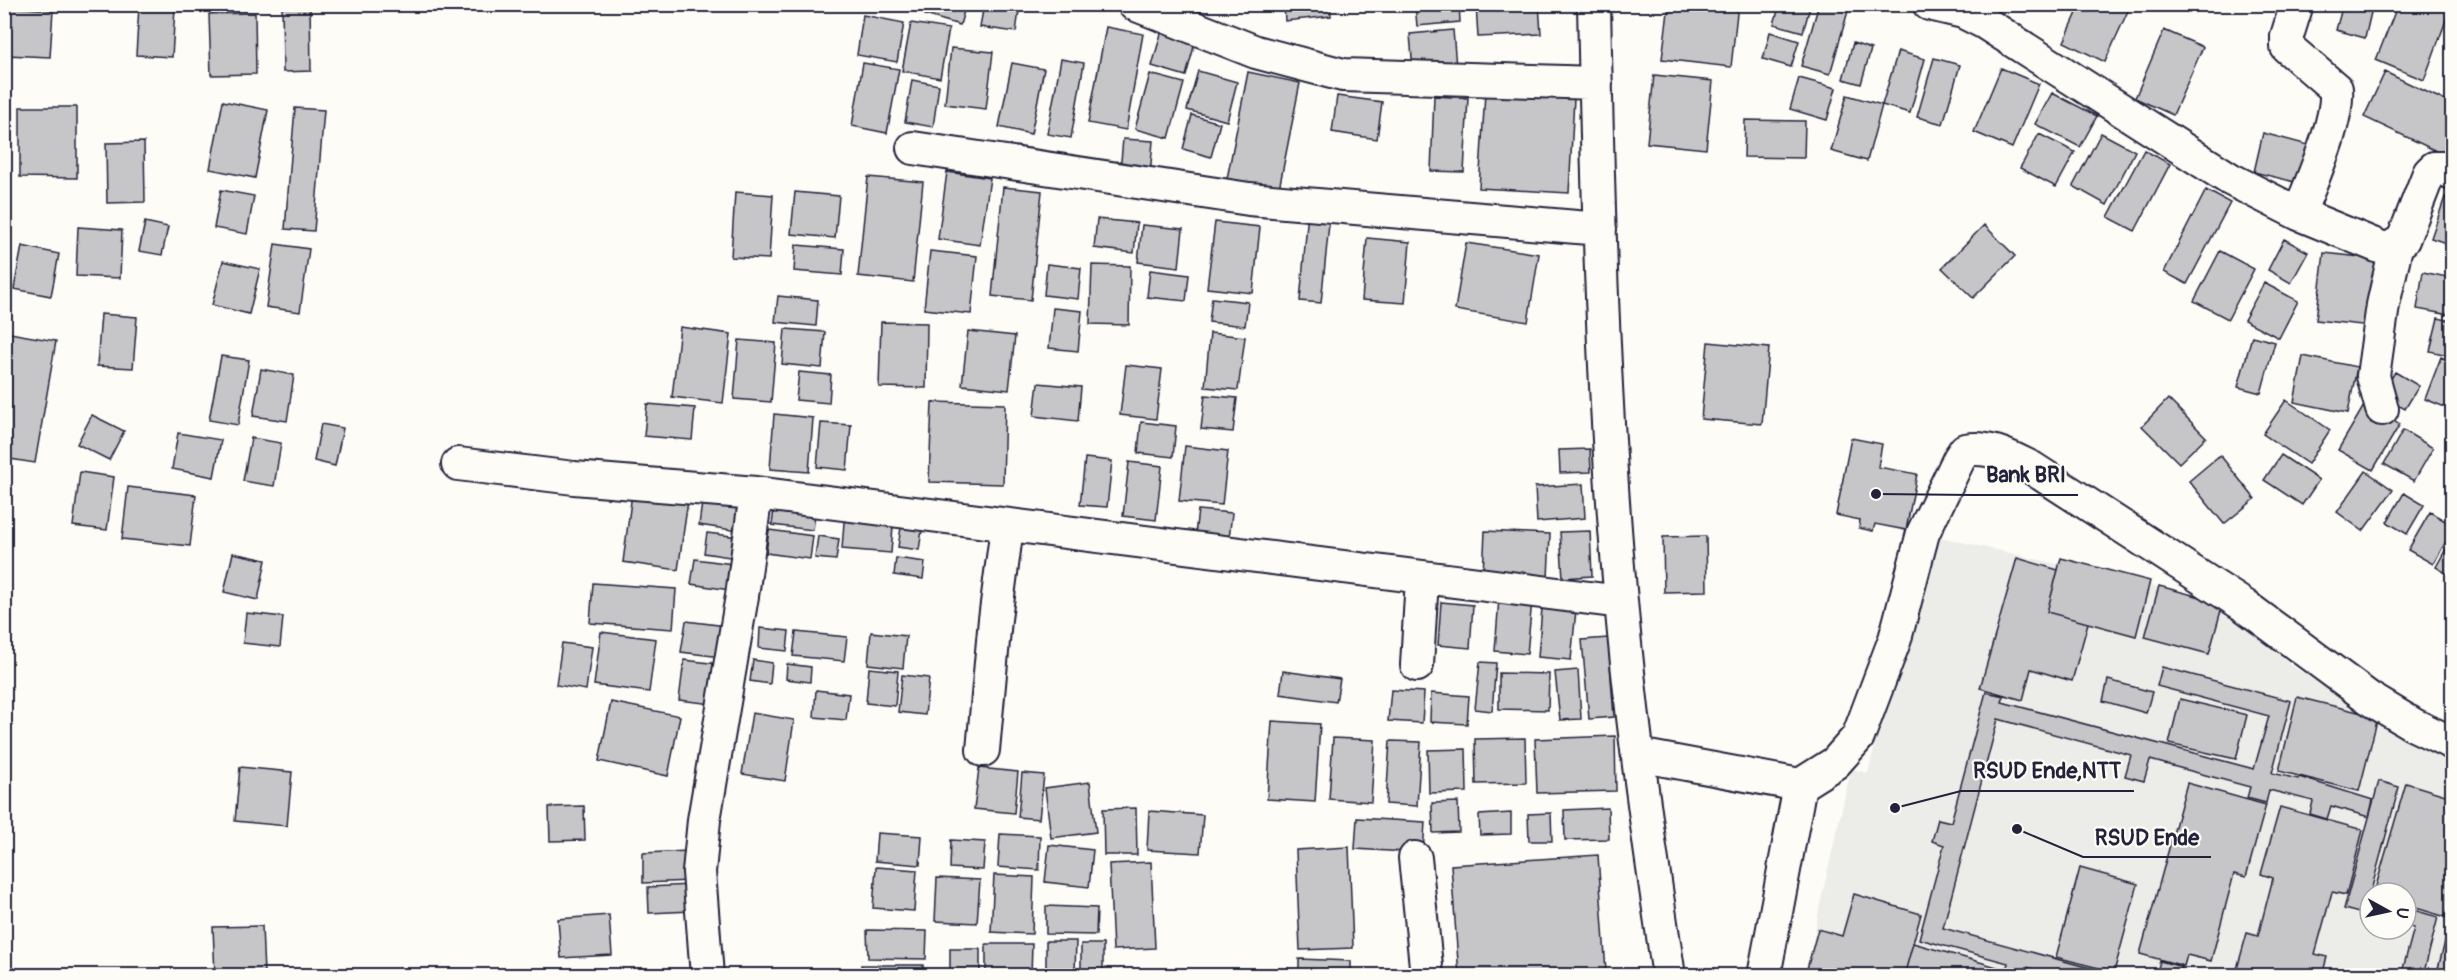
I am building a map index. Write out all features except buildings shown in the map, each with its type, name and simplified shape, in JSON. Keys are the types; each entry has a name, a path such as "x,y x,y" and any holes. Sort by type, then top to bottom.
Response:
{"street":[{"path":"1134,4 1256,52 1343,75 1596,83"},
{"path":"1594,4 1600,229 1621,602 1638,755 1669,975"},
{"path":"1929,4 1963,12 1985,23 2230,179 2299,214 2387,250 2396,247 2403,240 2428,173 2434,168 2443,168 2452,173"},
{"path":"2297,4 2287,36 2287,47 2336,89 2337,97 2333,118 2299,214"},
{"path":"913,148 1249,199 1600,229"},
{"path":"2382,409 2373,376 2383,305 2396,247"},
{"path":"1638,755 1800,785 1835,763 1858,737 1895,639 1923,533 1959,459 1965,450 1975,448 2010,457 2032,468 2245,606 2369,698 2414,725 2452,743"},
{"path":"458,464 573,478 756,493 1007,527 1621,602"},
{"path":"707,975 699,873 704,820 742,596 756,493"},
{"path":"983,750 995,619 1007,527"},
{"path":"1417,666 1422,578"},
{"path":"1764,975 1800,785"},
{"path":"1415,858 1427,975"}],"shaded area":[{"path":"1927,534 2171,590 2243,612 2289,664 2427,751 2452,760 2452,975 1807,976 1819,909 1851,769 1868,773"}],"place":[{"name":"Bank BRI","path":"1876,494"},
{"name":"RSUD Ende,NTT","path":"1895,808"},
{"name":"RSUD Ende","path":"2017,829"}]}
